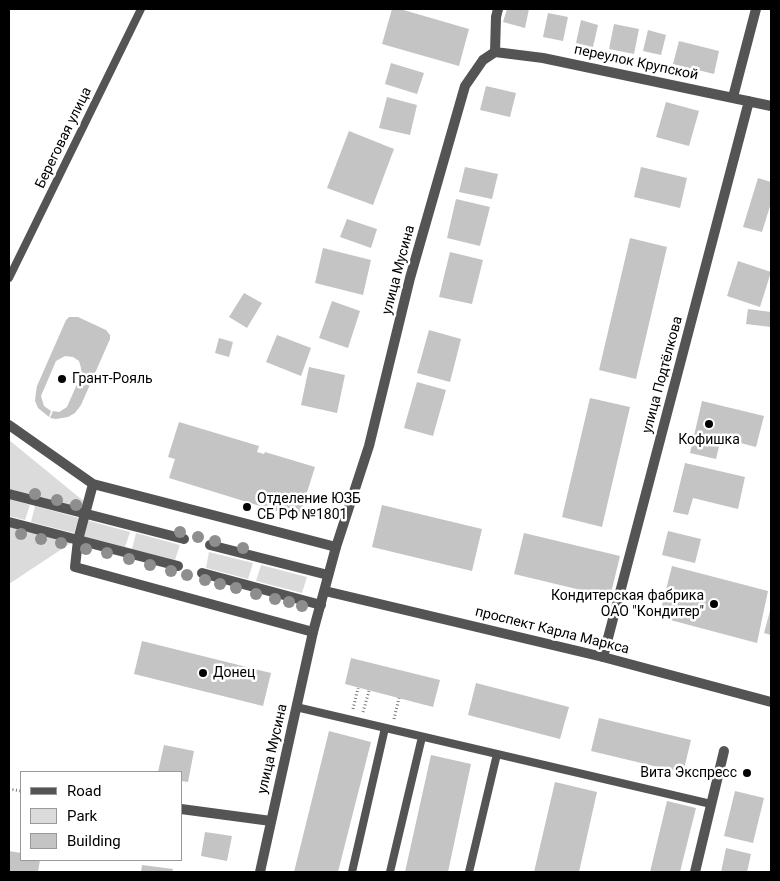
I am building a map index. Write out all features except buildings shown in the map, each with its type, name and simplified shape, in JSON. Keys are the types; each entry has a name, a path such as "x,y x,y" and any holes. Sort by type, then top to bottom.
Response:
{"street":[{"path":"495,52 498,9"},
{"path":"733,97 756,9"},
{"name":"переулок Крупской","path":"495,52 543,58 771,105"},
{"name":"улица Мусина","path":"260,872 313,632 336,548 369,446 410,278 465,86 483,60 495,52"},
{"name":"улица Подтёлкова","path":"603,657 749,101"},
{"path":"9,425 93,484 336,548"},
{"path":"93,484 78,540 75,567 313,632"},
{"path":"9,494 184,539"},
{"path":"9,522 178,566"},
{"path":"210,545 328,575"},
{"path":"202,573 321,605"},
{"name":"проспект Карла Маркса","path":"325,591 603,657 771,702"},
{"path":"696,872 724,751"},
{"path":"182,808 271,821"}],"lane":[{"name":"Береговая улица","path":"9,278 141,9"},
{"path":"296,707 711,804"},
{"path":"352,872 389,729"},
{"path":"390,872 422,737"},
{"path":"469,872 497,754"}],"path":[{"path":"350,720 358,688"},
{"path":"360,722 369,690"},
{"path":"389,729 399,698"}],"green space":[{"path":"9,440 86,503 83,511 9,492"},
{"path":"9,499 30,505 25,520 9,516"},
{"path":"35,506 79,518 74,533 31,522"},
{"path":"86,520 130,532 125,547 82,536"},
{"path":"9,525 74,541 9,584"},
{"path":"136,533 180,545 175,560 132,549"},
{"path":"209,552 253,563 248,579 206,568"},
{"path":"261,565 307,577 302,593 256,581"}],"place":[{"name":"Грант-Рояль","path":"62,379"},
{"name":"Кофишка","path":"709,424"},
{"name":"Отделение ЮЗБ СБ РФ №1801","path":"247,507"},
{"name":"Кондитерская фабрика ОАО \"Кондитер\"","path":"714,604"},
{"name":"Донец","path":"203,673"},
{"name":"Вита Экспресс","path":"747,773"}]}
